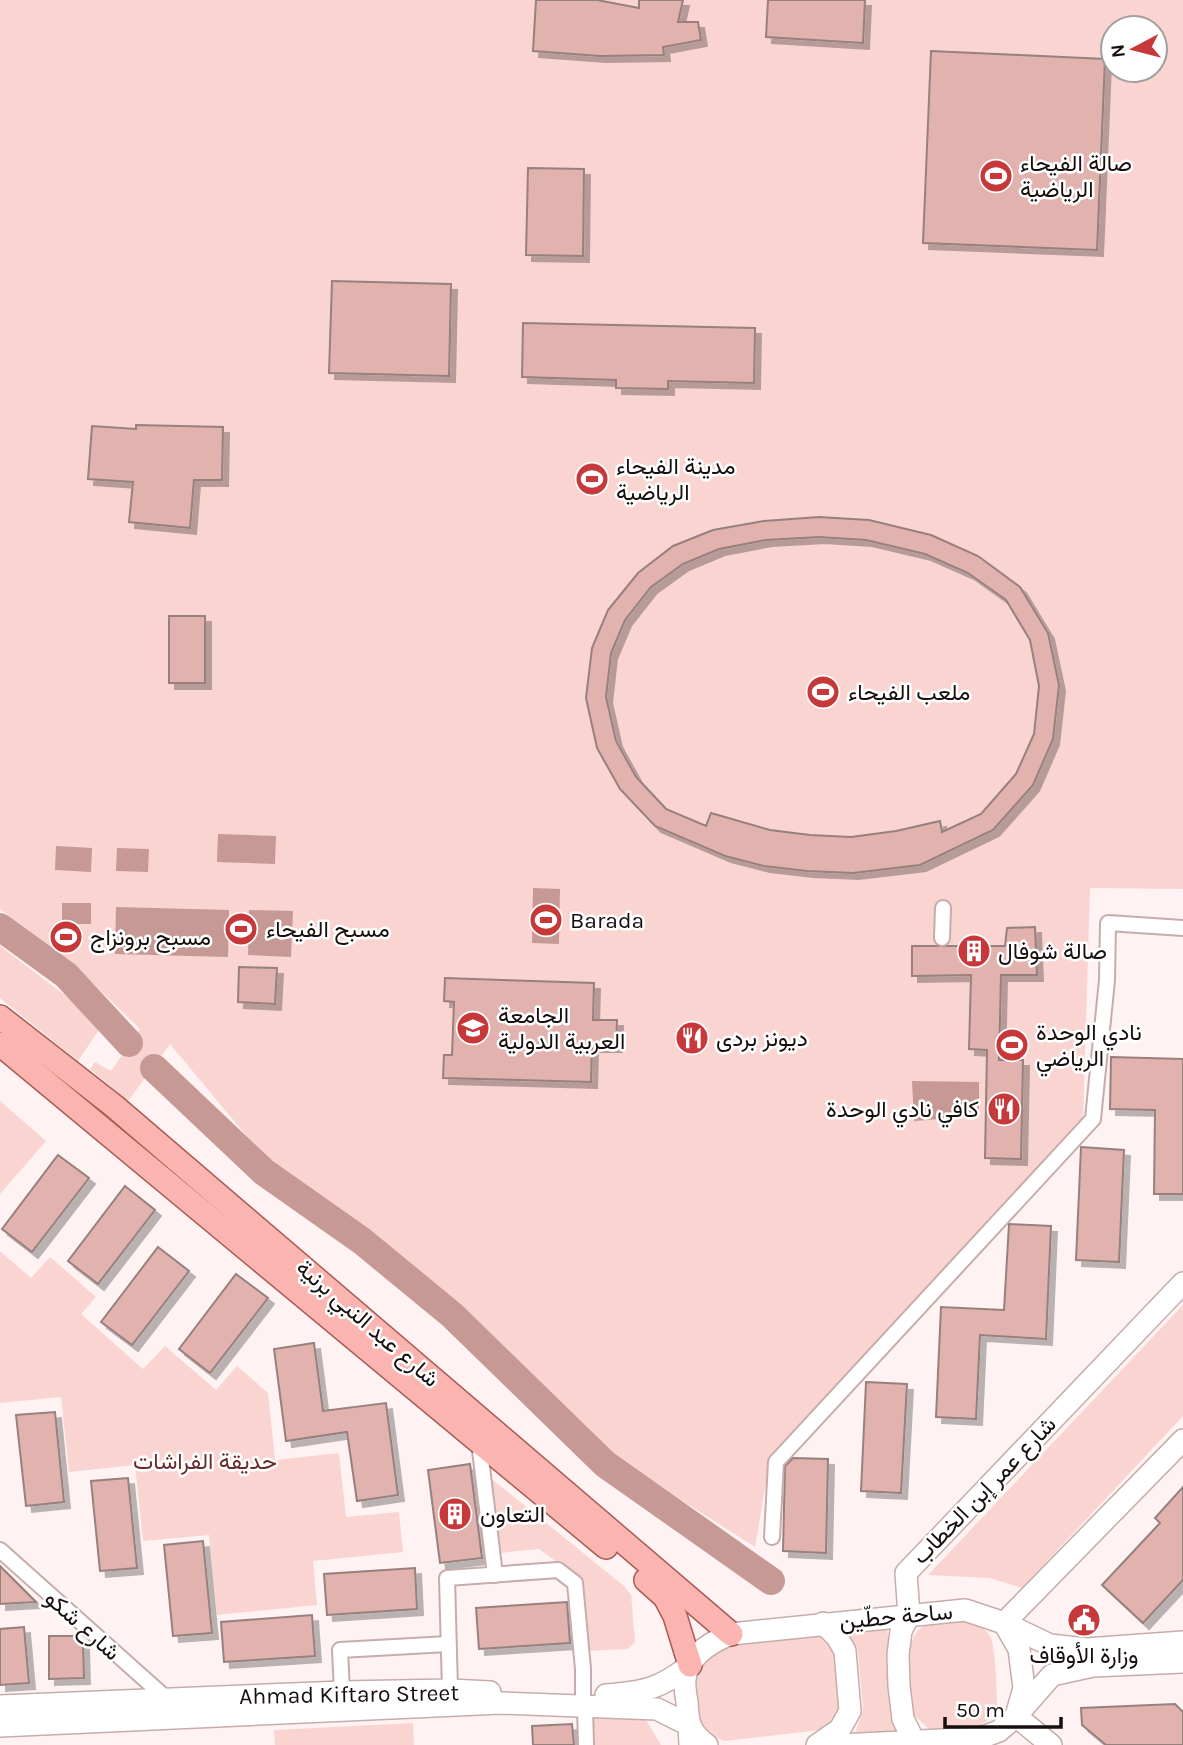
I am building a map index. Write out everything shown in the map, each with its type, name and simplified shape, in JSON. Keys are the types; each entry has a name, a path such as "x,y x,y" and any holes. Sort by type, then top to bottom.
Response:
{"main road":[{"name":"شارع عبد النبي برنية","path":"0,1017 114,1106 731,1634"},
{"name":"شارع عبد النبي برنية","path":"0,1044 665,1597 676,1616 691,1665"},
{"name":"شارع عمر إبن الخطاب","path":"915,1743 903,1719 898,1655 901,1631 909,1615 905,1573 1183,1283"},
{"path":"1016,1716 1024,1688 1019,1649 1004,1623 1183,1440"},
{"name":"ساحة حطّين","path":"691,1665 704,1647 731,1634 965,1610 1004,1623 1050,1644 1086,1649 1183,1642"},
{"path":"817,1745 840,1729 850,1711 845,1651 837,1637 823,1623"},
{"path":"841,1745 980,1738 999,1731 1052,1675 1093,1666 1183,1662"},
{"path":"691,1665 685,1678 689,1735 707,1745"},
{"name":"Ahmad Kiftaro Street","path":"0,1726 501,1703 584,1702 659,1687 691,1665"},
{"name":"Ahmad Kiftaro Street","path":"0,1706 450,1690 657,1709 689,1735"},
{"path":"1016,1716 1051,1745"}],"street":[{"path":"942,939 943,908"},
{"path":"772,1537 776,1462 1093,1119 1107,980 1108,923 1183,928"},
{"path":"479,1442 495,1575"},
{"name":"شارع شكو","path":"0,1550 167,1699"},
{"path":"450,1690 447,1578 558,1570 575,1583 583,1669 586,1745"},
{"path":"342,1692 340,1650 448,1644"}],"green space":[{"name":"مدينة الفيحاء الرياضية","path":"0,0 1183,0 1183,889 1090,888 1083,1122 770,1460 755,1547 612,1456 459,1307 369,1232 270,1164 170,1044 128,1101 90,1069 95,1062 111,1071 140,1029 74,965 0,909"},
{"path":"0,946 103,1024 78,1061 0,998"},
{"path":"0,1101 46,1141 0,1194"},
{"name":"حديقة الفراشات","path":"0,1251 31,1278 50,1257 96,1297 81,1314 143,1369 165,1346 216,1390 237,1366 268,1393 275,1460 339,1453 346,1517 399,1512 403,1552 313,1561 317,1605 217,1615 209,1535 143,1541 135,1465 69,1472 61,1397 0,1403"},
{"path":"1183,1305 1183,1416 1022,1588 990,1578 928,1575"},
{"path":"488,1476 624,1586 631,1595 635,1642 628,1649 584,1651 579,1578 539,1549 499,1553"},
{"path":"955,1619 979,1626 990,1636 995,1661 997,1710 985,1723 977,1726 961,1731 933,1733 913,1714 908,1678 909,1651 919,1630 931,1623"},
{"path":"887,1624 895,1733 849,1736 856,1731 863,1709 858,1651 844,1626"},
{"path":"821,1634 834,1641 844,1704 829,1729 725,1741 713,1735 699,1720 693,1674 707,1645"},
{"path":"627,1713 646,1720 661,1745 579,1745 577,1715"},
{"path":"413,1723 414,1745 275,1745 274,1730"}],"shaded area":[{"path":"218,834 276,836 275,864 217,862"},
{"path":"56,846 92,848 91,872 55,870"},
{"path":"117,848 149,849 148,872 116,871"},
{"path":"533,888 560,889 559,944 532,943"},
{"path":"62,903 91,903 91,924 62,924"},
{"path":"116,907 229,910 228,957 115,954"},
{"path":"249,910 293,911 291,957 248,955"},
{"path":"912,1081 979,1082 979,1116 914,1121"}],"building":[{"path":"536,0 597,0 639,8 639,0 683,0 678,22 698,22 701,40 663,47 664,55 600,56 533,51"},
{"path":"768,0 865,0 863,43 766,37"},
{"path":"931,51 1099,59 1099,84 1104,84 1097,250 923,243"},
{"path":"528,168 584,169 583,256 526,255"},
{"path":"332,281 451,284 449,376 329,373"},
{"path":"523,323 755,328 754,383 668,381 668,389 616,388 616,380 522,377"},
{"path":"136,425 223,427 222,480 194,480 190,528 129,522 133,482 88,479 92,426 136,429"},
{"name":"ملعب الفيحاء","path":"819,517 869,520 931,535 978,556 1020,587 1048,633 1059,685 1053,739 1033,785 993,830 920,865 853,873 807,871 764,866 725,856 655,826 620,789 597,748 586,698 592,648 608,610 638,573 673,546 713,530 764,521","holes":["819,537 866,540 925,554 968,573 1006,600 1030,640 1039,686 1034,734 1016,774 981,814 942,832 940,821 851,837 810,835 770,830 711,813 706,826 666,809 636,777 616,741 606,697 611,653 625,620 651,587 683,564 719,549 766,540"]},
{"path":"169,616 205,616 205,683 169,683"},
{"path":"1035,927 1037,975 1001,975 999,1060 1023,1060 1021,1159 985,1158 987,1050 969,1049 971,975 912,976 912,946 1005,946 1007,928"},
{"path":"239,967 277,968 275,1004 238,1002"},
{"path":"445,978 594,983 593,1020 617,1020 616,1046 592,1046 591,1082 443,1078 444,1055 452,1055 454,1002 444,1001"},
{"path":"1111,1057 1183,1059 1183,1194 1154,1194 1155,1110 1110,1109"},
{"path":"1081,1147 1124,1150 1119,1262 1076,1260"},
{"path":"58,1155 89,1178 32,1252 2,1229"},
{"path":"125,1186 155,1210 98,1284 68,1261"},
{"path":"1009,1224 1051,1226 1046,1339 980,1335 976,1419 936,1417 941,1307 1004,1310"},
{"path":"158,1247 189,1271 132,1345 101,1322"},
{"path":"236,1274 268,1298 210,1373 179,1349"},
{"path":"314,1343 323,1411 386,1403 398,1495 357,1501 347,1432 286,1441 274,1349"},
{"path":"866,1382 907,1384 901,1493 861,1491"},
{"path":"55,1412 64,1502 26,1506 16,1415"},
{"path":"793,1458 828,1459 826,1553 783,1551 785,1466"},
{"name":"التعاون","path":"470,1464 482,1558 440,1563 428,1470"},
{"path":"128,1478 137,1568 100,1571 91,1481"},
{"path":"1183,1487 1183,1580 1143,1623 1102,1585 1160,1523 1155,1518"},
{"path":"203,1541 212,1633 173,1636 164,1545"},
{"path":"0,1566 36,1602 0,1604"},
{"path":"415,1568 417,1609 327,1615 324,1574"},
{"path":"567,1602 570,1643 479,1649 476,1608"},
{"path":"312,1615 315,1656 224,1662 221,1622"},
{"path":"24,1627 29,1683 0,1685 0,1629"},
{"path":"49,1636 74,1636 83,1643 84,1678 49,1679"},
{"path":"1175,1704 1183,1712 1183,1745 1106,1745 1082,1725 1081,1708"},
{"path":"572,1724 574,1745 533,1745 532,1726"}],"waterway":[{"path":"0,927 66,975 129,1043"},
{"path":"154,1068 264,1172 362,1241 452,1315 605,1464 771,1581"}],"place":[{"name":"صالة الفيحاء الرياضية","path":"996,176"},
{"name":"مدينة الفيحاء الرياضية","path":"592,479"},
{"name":"ملعب الفيحاء","path":"823,692"},
{"name":"Barada","path":"546,920"},
{"name":"مسبح الفيحاء","path":"241,929"},
{"name":"مسبح برونزاج","path":"66,937"},
{"name":"صالة شوفال","path":"974,951"},
{"name":"الجامعة العربية الدولية","path":"473,1028"},
{"name":"ديونز بردى","path":"692,1038"},
{"name":"نادي الوحدة الرياضي","path":"1012,1045"},
{"name":"كافي نادي الوحدة","path":"1004,1109"},
{"name":"التعاون","path":"455,1514"},
{"name":"وزارة الأوقاف","path":"1084,1620"}]}
